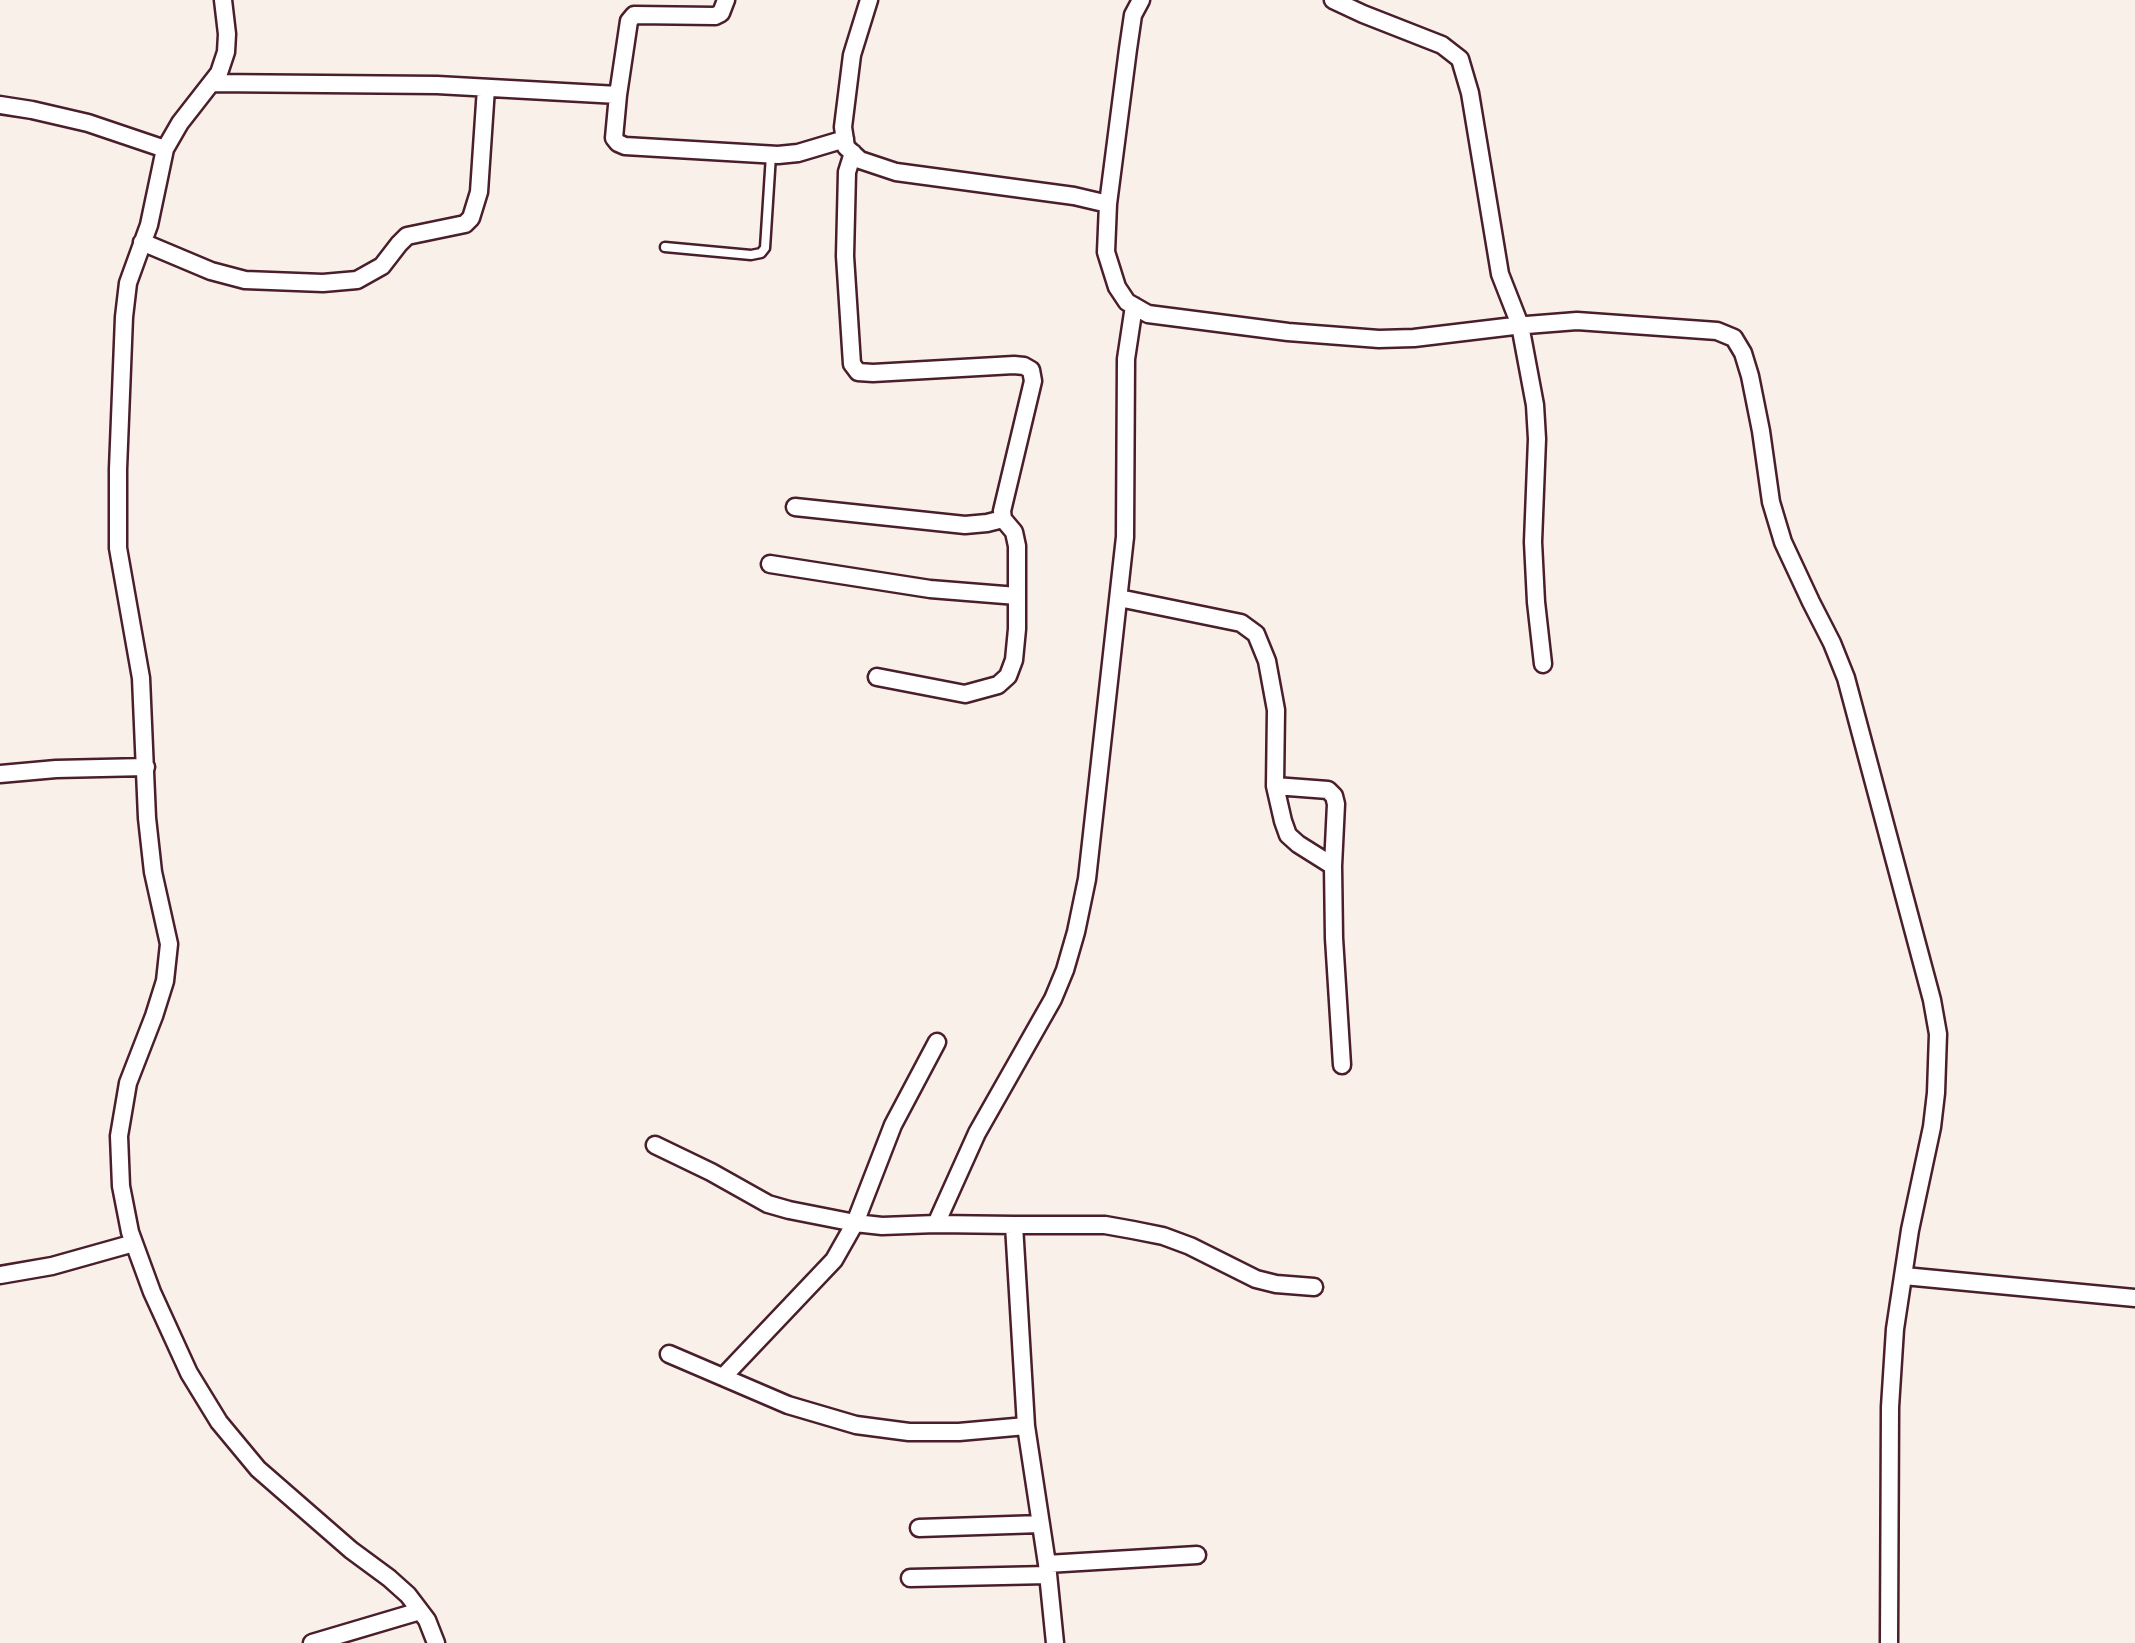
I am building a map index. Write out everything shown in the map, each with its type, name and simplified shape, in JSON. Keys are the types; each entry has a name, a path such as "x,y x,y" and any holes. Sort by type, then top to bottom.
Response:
{"street":[{"path":"223,0 227,34 226,52 219,73 180,123 165,149 149,225 128,283 124,317 118,548 141,678 147,818 153,872 169,944 165,981 128,1083 119,1136 121,1186 134,1243 152,1292 185,1363 219,1422 258,1469 351,1550 408,1595 427,1620 436,1643"},
{"path":"726,0 721,13 715,16 634,15 629,21 614,138 618,143 625,146 648,148 771,155 849,146"},
{"path":"869,0 852,55 843,127 849,146 845,256 852,364 858,372 873,373 1014,364 1031,370 1033,381 1002,511 1003,519 1014,532 1017,546 1017,629 1014,660 1008,676 998,686 965,694 877,677"},
{"path":"1141,0 1133,15 1100,202 1106,252 1117,287 1127,302 1149,314 1288,332 1379,339 1414,339 1520,325 1577,321 1717,331 1734,338 1743,353 1761,431 1770,502 1810,603 1832,644 1846,678 1932,1000 1938,1034 1936,1093 1932,1127 1910,1230 1896,1329 1890,1407 1889,1643"},
{"path":"1333,0 1442,45 1460,59 1470,93 1500,274 1520,325 1535,405 1537,439 1533,542 1536,602 1543,664"},
{"path":"211,83 301,83 618,94"},
{"path":"142,242 212,271 245,280 323,283 357,280 364,277 382,266 407,236 465,224 471,218 479,192 486,88"},
{"path":"0,105 88,123 165,149"},
{"path":"849,146 860,160 896,172 1074,196 1100,202"},
{"path":"936,1224 977,1133 1053,999 1065,970 1087,879 1125,537 1126,359 1134,306"},
{"path":"795,507 965,525 1003,519"},
{"path":"770,564 930,590 1017,596"},
{"path":"1119,598 1241,623 1256,634 1267,661 1276,710 1275,786 1288,835 1333,866"},
{"path":"0,774 56,769 146,767"},
{"path":"1275,786 1329,790 1336,804 1333,866 1334,938 1342,1065"},
{"path":"723,1377 834,1260 855,1223 893,1125 937,1042"},
{"path":"655,1145 711,1172 768,1204 789,1210 882,1226 1105,1225 1163,1236 1190,1246 1256,1279 1276,1284 1314,1287"},
{"path":"1014,1225 1026,1426 1048,1570 1055,1643"},
{"path":"0,1275 52,1266 134,1243"},
{"path":"1904,1275 2135,1298"},
{"path":"669,1354 788,1405 856,1425 909,1432 959,1432 1026,1426"},
{"path":"919,1527 1041,1524"},
{"path":"910,1578 1048,1570 1197,1556"},
{"path":"312,1643 420,1611"}],"lane":[{"path":"665,247 761,254 765,248 771,155"}]}
